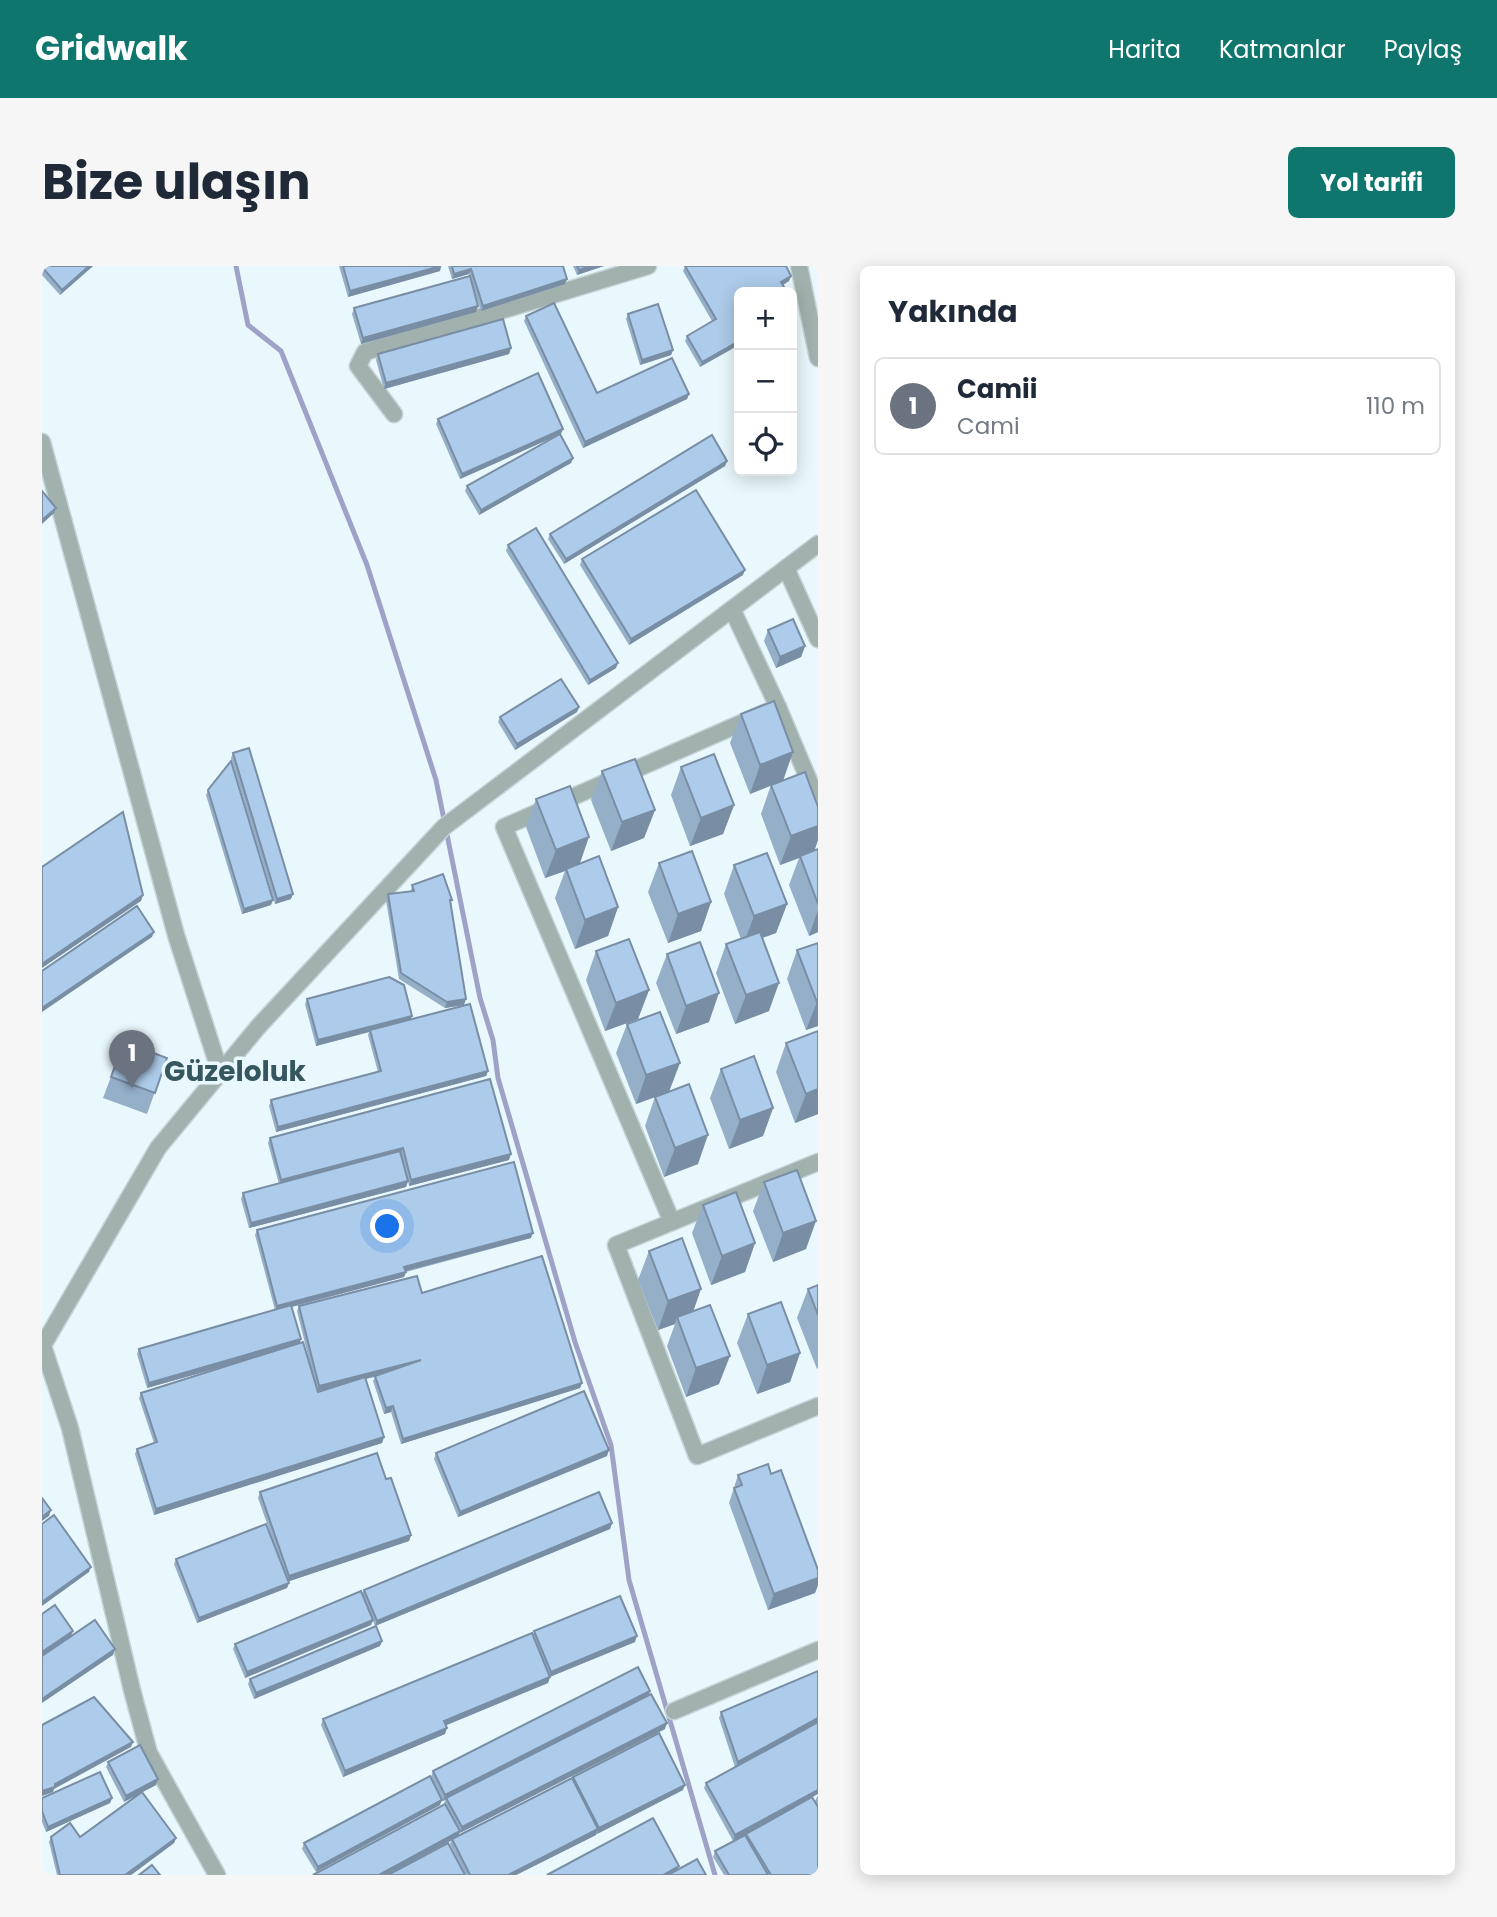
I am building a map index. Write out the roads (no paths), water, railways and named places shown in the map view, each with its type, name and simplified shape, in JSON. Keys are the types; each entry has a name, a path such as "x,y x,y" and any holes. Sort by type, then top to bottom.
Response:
{"street":[{"path":"394,414 358,366 365,352 648,266"},
{"path":"799,266 818,358"},
{"path":"42,442 176,935 220,1072"},
{"path":"218,1875 149,1753 131,1690 70,1428 43,1347 158,1148 258,1027 450,823 818,544"},
{"path":"786,568 818,639"},
{"path":"732,609 778,707 818,802"},
{"path":"672,1222 504,827 778,707"},
{"path":"818,1162 616,1245 696,1456 818,1406"},
{"path":"674,1711 818,1650"}],"waterway":[{"path":"236,266 248,325 281,351 367,565 436,780 480,998 493,1040 498,1078 575,1342 611,1445 629,1580 715,1875"}],"place":[{"name":"Camii","path":"132,1088"}],"district":[{"name":"Güzeloluk","path":"235,1071"}]}
